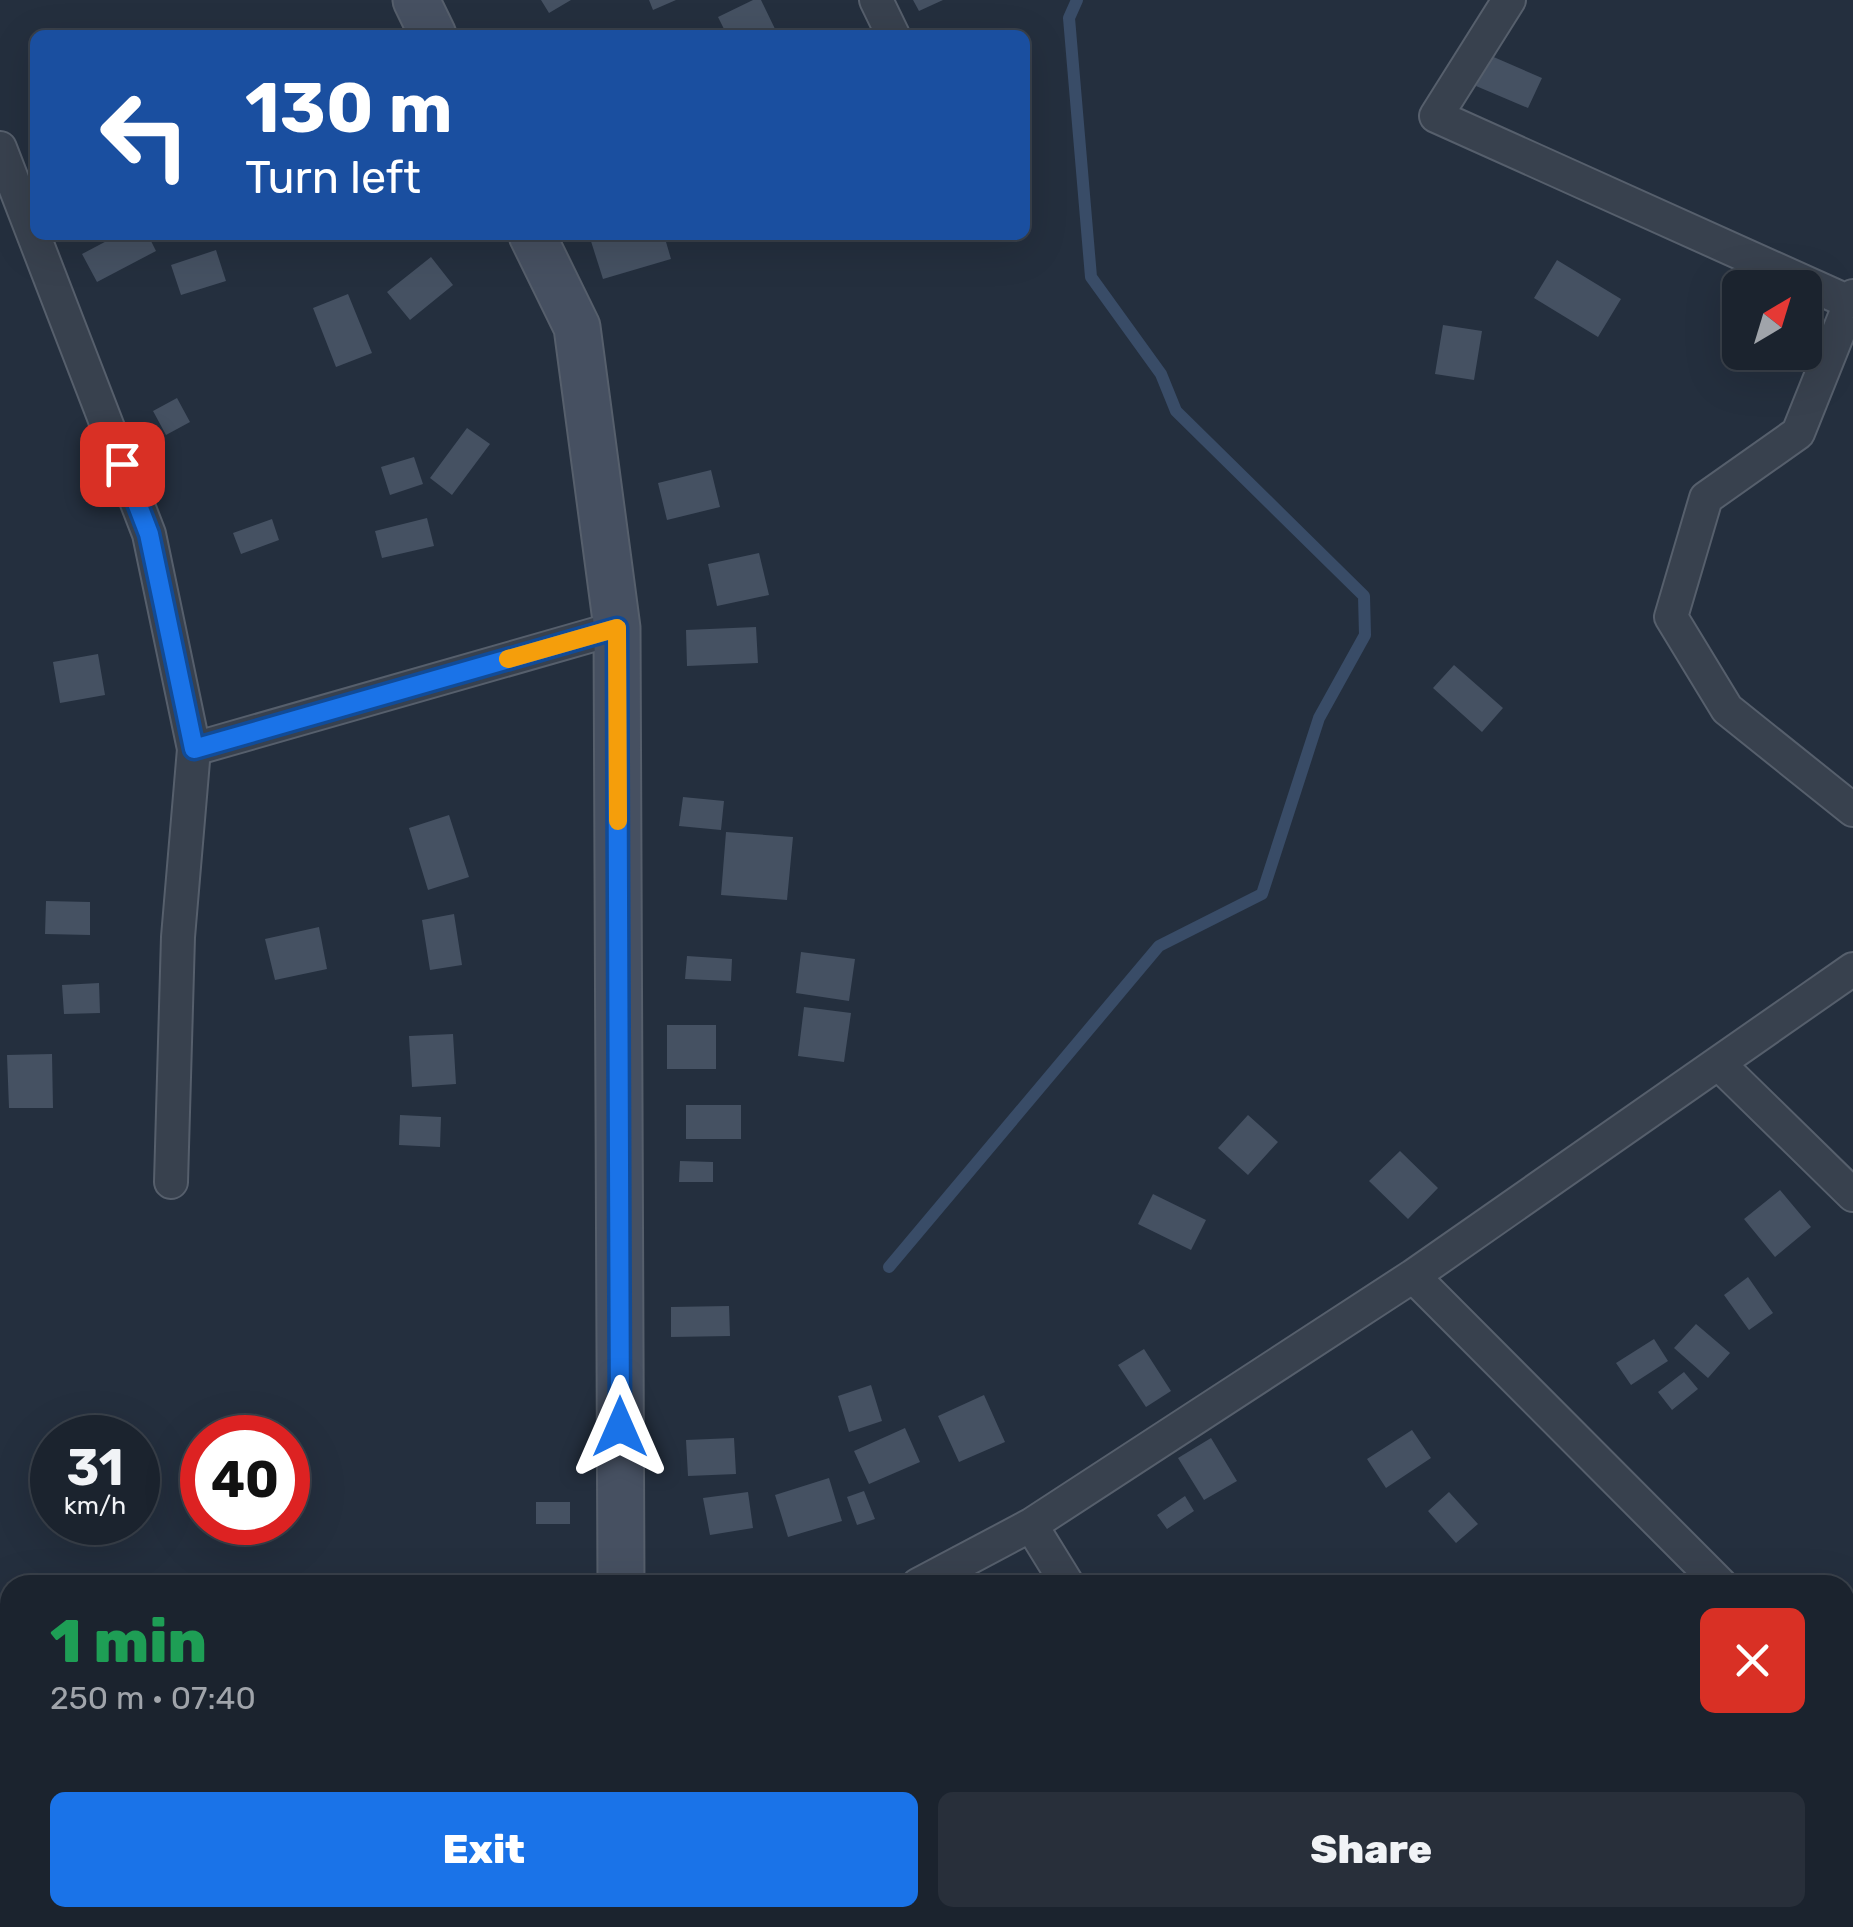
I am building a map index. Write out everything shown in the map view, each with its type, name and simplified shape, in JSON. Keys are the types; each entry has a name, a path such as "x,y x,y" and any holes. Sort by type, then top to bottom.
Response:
{"street":[{"path":"416,0 431,30"},
{"path":"876,0 891,30"},
{"path":"1509,0 1436,116 1851,299 1798,433 1706,498 1671,617 1727,710 1853,810"},
{"path":"0,148 30,226"},
{"path":"36,240 149,534 194,749 178,937 170,1182"},
{"path":"534,240 577,327 617,628 621,1575"},
{"path":"194,749 617,628"},
{"path":"937,1575 1031,1524 1413,1276 1853,969"},
{"path":"1720,1065 1853,1195"},
{"path":"1413,1276 1711,1575"},
{"path":"1031,1524 1062,1575"}],"building":[{"path":"541,0 571,0 549,13"},
{"path":"649,0 676,0 653,10"},
{"path":"761,0 776,30 724,30 718,17"},
{"path":"913,0 943,0 919,11"},
{"path":"1489,55 1542,78 1528,108 1476,86"},
{"path":"109,240 150,240 156,251 97,282 82,254"},
{"path":"591,240 665,240 671,259 603,279"},
{"path":"216,250 226,281 181,295 171,265"},
{"path":"431,257 453,285 410,320 387,292"},
{"path":"1557,260 1621,299 1598,337 1534,298"},
{"path":"348,294 372,353 336,367 313,308"},
{"path":"1443,325 1482,331 1474,380 1435,374"},
{"path":"177,398 190,422 166,435 153,411"},
{"path":"467,428 490,444 452,495 430,478"},
{"path":"414,457 423,484 390,495 381,467"},
{"path":"711,470 720,507 667,520 658,483"},
{"path":"427,518 434,546 382,558 375,531"},
{"path":"272,519 279,540 241,554 233,533"},
{"path":"759,553 769,595 717,606 708,564"},
{"path":"756,627 758,663 687,666 686,630"},
{"path":"98,654 105,695 60,703 53,662"},
{"path":"1454,665 1503,708 1482,732 1433,688"},
{"path":"683,797 724,801 721,830 679,826"},
{"path":"449,815 469,877 428,890 409,828"},
{"path":"726,832 793,837 787,900 721,895"},
{"path":"46,901 90,902 90,935 45,934"},
{"path":"454,914 462,965 430,970 422,920"},
{"path":"319,927 327,969 275,980 265,939"},
{"path":"801,952 855,959 849,1001 796,993"},
{"path":"687,956 732,959 731,981 685,979"},
{"path":"99,983 100,1013 64,1014 62,985"},
{"path":"804,1007 851,1013 844,1062 798,1056"},
{"path":"667,1025 716,1025 716,1069 667,1069"},
{"path":"453,1034 456,1084 412,1087 409,1036"},
{"path":"52,1054 53,1108 9,1108 7,1055"},
{"path":"686,1105 741,1105 741,1139 686,1139"},
{"path":"400,1115 441,1117 440,1147 399,1145"},
{"path":"1248,1115 1278,1142 1248,1175 1218,1148"},
{"path":"1400,1151 1438,1188 1408,1219 1369,1181"},
{"path":"680,1161 713,1162 713,1182 679,1182"},
{"path":"1780,1190 1811,1227 1775,1257 1744,1219"},
{"path":"1153,1194 1206,1220 1191,1250 1138,1224"},
{"path":"1748,1277 1773,1313 1749,1330 1724,1295"},
{"path":"729,1306 730,1336 671,1337 671,1307"},
{"path":"1696,1324 1730,1353 1708,1378 1674,1348"},
{"path":"1654,1339 1668,1361 1631,1385 1616,1363"},
{"path":"1144,1349 1171,1391 1146,1407 1118,1365"},
{"path":"1684,1372 1698,1389 1672,1410 1658,1392"},
{"path":"871,1385 882,1421 849,1432 838,1396"},
{"path":"984,1395 1005,1442 959,1462 938,1416"},
{"path":"905,1428 920,1462 869,1484 854,1451"},
{"path":"1412,1430 1431,1458 1386,1488 1367,1459"},
{"path":"734,1438 736,1474 688,1476 686,1440"},
{"path":"1211,1438 1237,1481 1204,1500 1178,1458"},
{"path":"829,1478 842,1521 788,1537 775,1495"},
{"path":"864,1491 875,1519 857,1525 847,1497"},
{"path":"748,1492 753,1528 710,1535 703,1498"},
{"path":"1449,1492 1478,1524 1456,1543 1428,1511"},
{"path":"1185,1496 1194,1511 1167,1529 1157,1515"},
{"path":"536,1502 570,1502 570,1524 536,1524"}],"waterway":[{"path":"889,1267 1159,946 1262,894 1319,718 1365,635 1364,596 1176,411 1161,374 1091,277 1069,18 1077,0"}],"slow traffic":[{"path":"508,659 617,628 618,821"}],"route":[{"path":"122,464 149,534 194,749 617,628 620,1427"}]}
